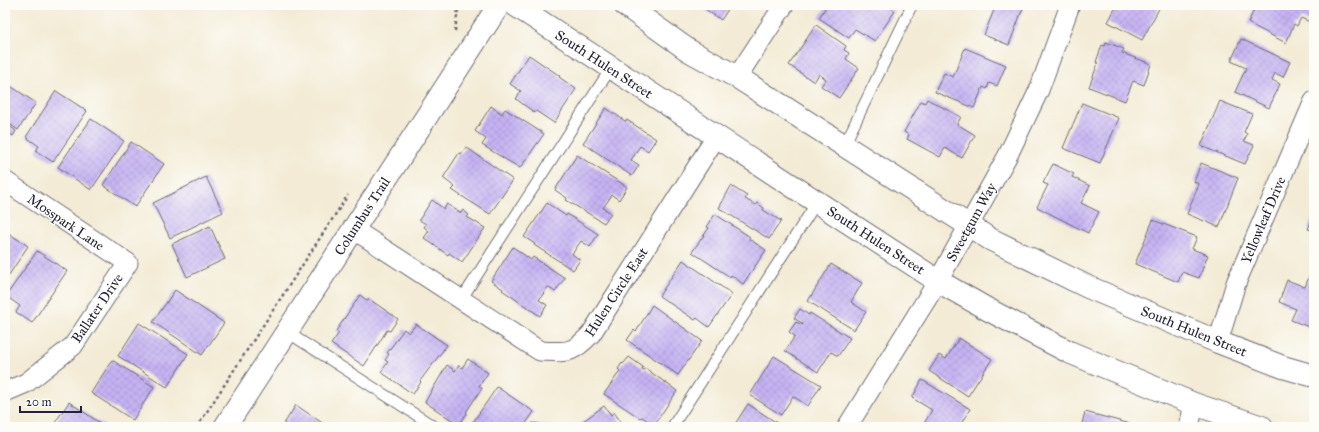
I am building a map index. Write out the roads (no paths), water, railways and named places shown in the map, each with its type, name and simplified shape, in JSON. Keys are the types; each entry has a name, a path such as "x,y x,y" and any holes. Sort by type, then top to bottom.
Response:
{"main road":[{"name":"Columbus Trail","path":"225,427 499,5"},
{"name":"South Hulen Street","path":"515,5 938,281 987,309 1070,352 1194,404 1262,427"},
{"name":"South Hulen Street","path":"637,8 688,50 737,77 990,239 1088,287 1218,342 1283,367 1314,376"}],"street":[{"path":"737,77 784,5"},
{"name":"Sweetgum Way","path":"847,427 938,281 1008,155 1039,90 1070,5"},
{"name":"Yellowleaf Drive","path":"1218,342 1236,283 1314,101"},
{"name":"Hulen Circle East","path":"353,229 540,351 565,352 579,346 591,334 716,137"},
{"name":"Mosspark Lane","path":"5,181 128,263"},
{"name":"Ballater Drive","path":"5,392 26,383 72,346 128,263"},
{"path":"1189,427 1194,404"}],"lane":[{"path":"844,146 912,5"},
{"path":"461,300 611,68"},
{"path":"672,427 817,202"},
{"path":"287,332 435,427"}]}
